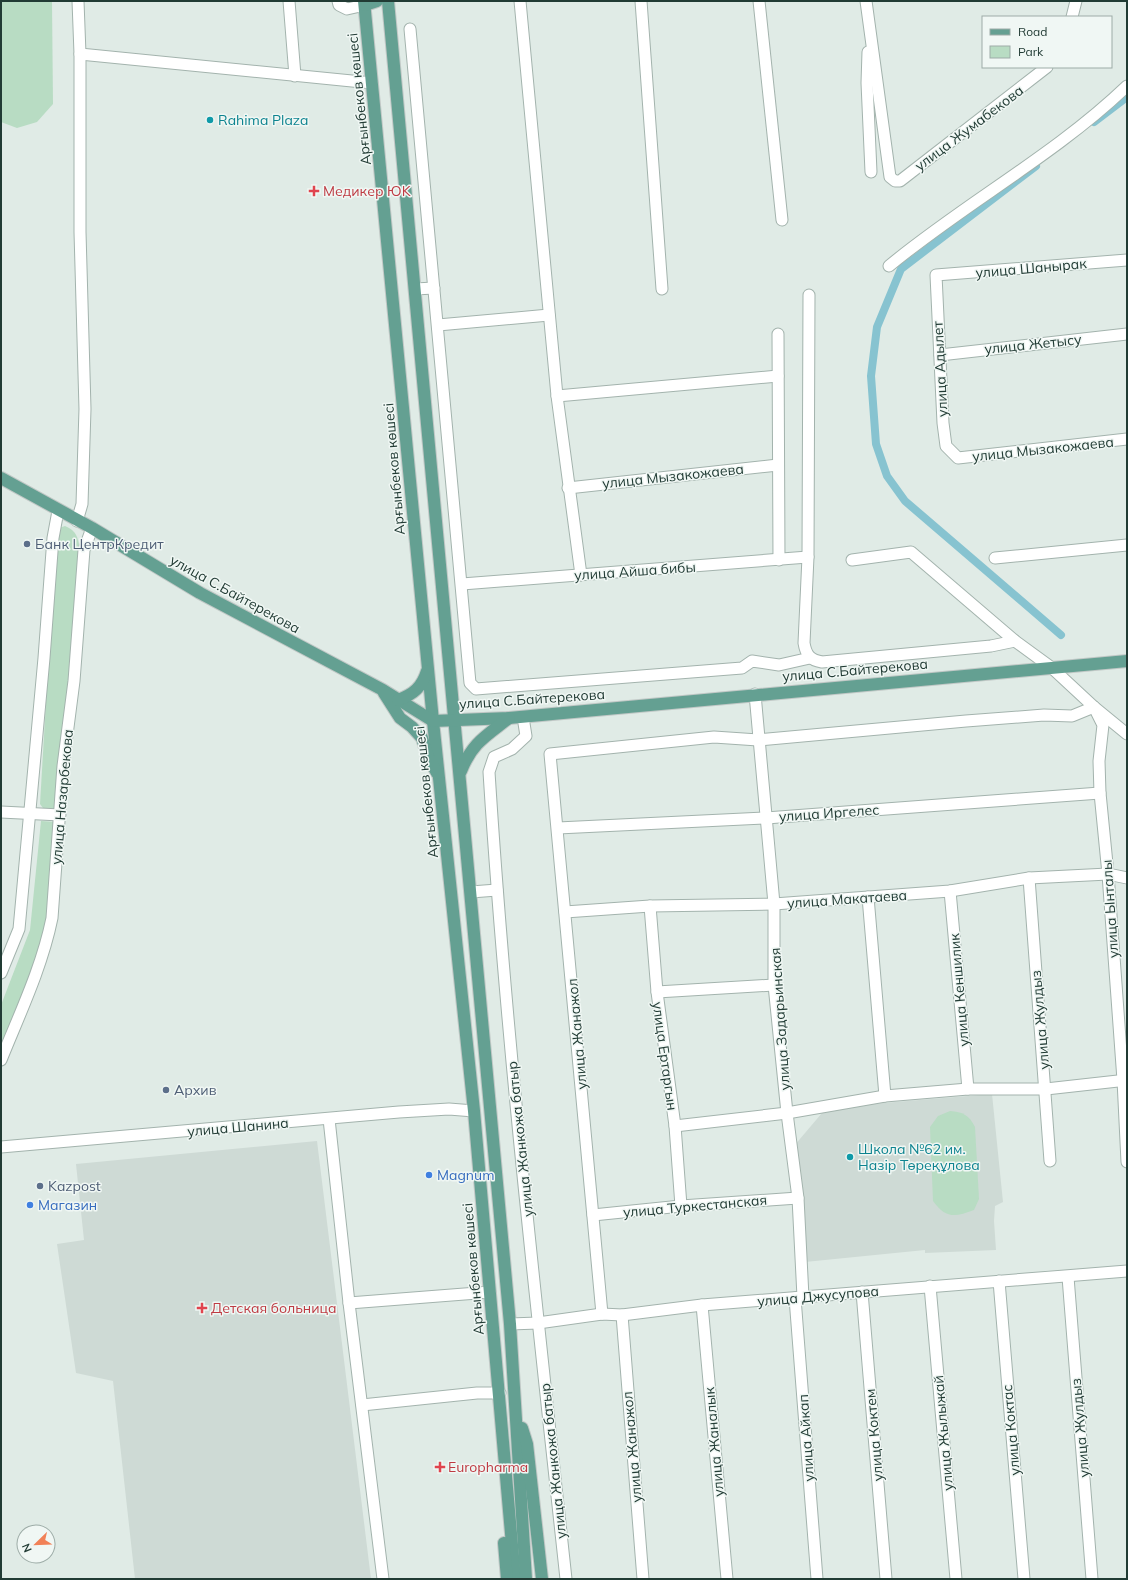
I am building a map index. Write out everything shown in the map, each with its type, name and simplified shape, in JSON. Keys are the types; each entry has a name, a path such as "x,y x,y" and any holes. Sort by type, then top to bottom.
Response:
{"main road":[{"path":"365,3 377,1"},
{"path":"388,1 510,1324 526,1579"},
{"name":"Арғынбеков көшесі","path":"365,3 433,721 474,1111 500,1393 515,1579"},
{"name":"улица С.Байтерекова","path":"1,478 58,511 92,528 212,600 382,690 433,721 523,717 755,694 1127,661"},
{"path":"398,700 408,696 420,687 424,682 428,666"},
{"path":"382,690 400,718 412,727 422,738 430,762 439,775"},
{"path":"460,772 466,757 476,744 509,718"},
{"path":"516,1410 527,1444 542,1579"},
{"path":"501,1414 499,1440 499,1482 507,1579"}],"street":[{"path":"289,1 295,76"},
{"path":"338,1 339,5 347,9 365,3"},
{"path":"520,1 556,396 581,575"},
{"path":"640,1 662,289"},
{"path":"759,1 782,220"},
{"path":"866,1 869,20 867,83 871,172"},
{"path":"1072,16 1076,1"},
{"path":"78,520 82,504 85,440 80,232 80,3"},
{"name":"улица Жумабекова","path":"869,20 890,177 895,181 900,181 1046,68"},
{"path":"410,29 470,683 476,689 742,668 752,661 779,665 810,658 822,662 991,646 1015,641"},
{"path":"80,54 372,83"},
{"path":"888,266 924,237 1076,130 1127,86"},
{"name":"улица Шанырак","path":"936,275 1127,260"},
{"name":"улица Адылет","path":"936,275 943,423 946,446 958,458"},
{"path":"415,289 434,288"},
{"path":"809,295 808,557 804,643 806,653 810,658"},
{"path":"438,325 549,315"},
{"path":"778,334 779,560"},
{"name":"улица Жетысу","path":"940,354 1127,334"},
{"path":"556,396 778,376"},
{"name":"улица Мызакожаева","path":"958,458 1127,439"},
{"name":"улица Мызакожаева","path":"568,488 778,465"},
{"path":"1,973 19,929 28,812 44,658 53,538 58,511"},
{"name":"улица Назарбекова","path":"1,1060 48,938 52,918 63,766 74,681 84,550 92,528"},
{"path":"995,558 1127,545"},
{"path":"852,560 911,552 1015,641 1052,668 1094,707 1127,734"},
{"name":"улица Айша бибы","path":"462,584 808,557"},
{"name":"улица Задарьинская","path":"755,694 774,904 774,985 787,1113 798,1198 799,1297"},
{"path":"758,740 1044,715 1072,716 1094,707"},
{"name":"улица Ынталы","path":"1094,707 1103,725 1100,761 1100,793 1125,1080 1127,1162"},
{"name":"улица Жанкожа батыр","path":"523,717 526,736 512,749 494,757 489,772 496,890 538,1323 566,1579"},
{"name":"улица Жанажол","path":"602,1314 550,754 714,737 758,740"},
{"name":"улица Иргелес","path":"558,828 766,818 1100,793"},
{"path":"1,812 28,812 60,815"},
{"name":"улица Макатаева","path":"565,912 650,906 774,904 950,891 1028,878 1108,874 1127,878"},
{"name":"улица Жулдыз","path":"1028,878 1046,1088 1050,1161"},
{"path":"471,892 496,890"},
{"name":"улица Кеншилик","path":"950,891 968,1089"},
{"path":"868,897 885,1096"},
{"name":"улица Ертаргын","path":"650,906 657,992 675,1126 681,1206"},
{"path":"657,992 774,985"},
{"path":"675,1126 787,1113 885,1096 968,1089 1046,1088 1125,1080"},
{"name":"улица Шанина","path":"1,1147 399,1112 449,1110 474,1111"},
{"path":"329,1119 349,1303 383,1579"},
{"name":"улица Туркестанская","path":"593,1215 681,1206 798,1198"},
{"name":"улица Джусупова","path":"510,1324 538,1323 602,1314 622,1315 702,1305 930,1286 1068,1277 1127,1271"},
{"name":"улица Жулдыз","path":"1068,1277 1092,1579"},
{"name":"улица Коктас","path":"999,1281 1024,1579"},
{"name":"улица Жылыжай","path":"930,1286 956,1579"},
{"path":"349,1303 490,1292"},
{"name":"улица Коктем","path":"862,1292 886,1579"},
{"name":"улица Айкап","path":"799,1297 817,1579"},
{"name":"улица Жаналык","path":"702,1305 727,1579"},
{"name":"улица Жанажол","path":"622,1315 643,1579"},
{"path":"362,1405 477,1393 500,1393"}],"shaded area":[{"path":"992,1094 1003,1202 995,1206 994,1221 996,1250 925,1253 925,1250 805,1262 794,1146 822,1113 859,1105"},
{"name":"Детская больница","path":"317,1141 371,1579 135,1579 113,1381 76,1373 57,1244 84,1240 76,1164"}],"green space":[{"path":"1,1 52,1 53,104 37,122 17,128 1,122"},
{"path":"65,526 75,533 79,544 61,805 54,809 43,808 40,804 56,531"},
{"path":"41,821 58,822 51,936 1,1057 1,1005 30,930"},
{"path":"950,1111 959,1112 965,1115 975,1127 979,1199 974,1210 956,1215 947,1214 942,1211 933,1201 930,1127 938,1116"}],"waterway":[{"path":"1094,122 1127,97"},
{"path":"1036,166 901,269 877,327 871,376 876,444 887,476 905,501 1061,635"}],"place":[{"name":"Rahima Plaza","path":"210,120"},
{"name":"Медикер ЮK","path":"314,191"},
{"name":"Банк ЦентрКредит","path":"27,544"},
{"name":"Архив","path":"166,1090"},
{"name":"Школа №62 им. Назір Төреқұлова","path":"850,1157"},
{"name":"Magnum","path":"429,1175"},
{"name":"Kazpost","path":"40,1186"},
{"name":"Магазин","path":"30,1205"},
{"name":"Детская больница","path":"202,1308"},
{"name":"Europharma","path":"440,1467"}]}
